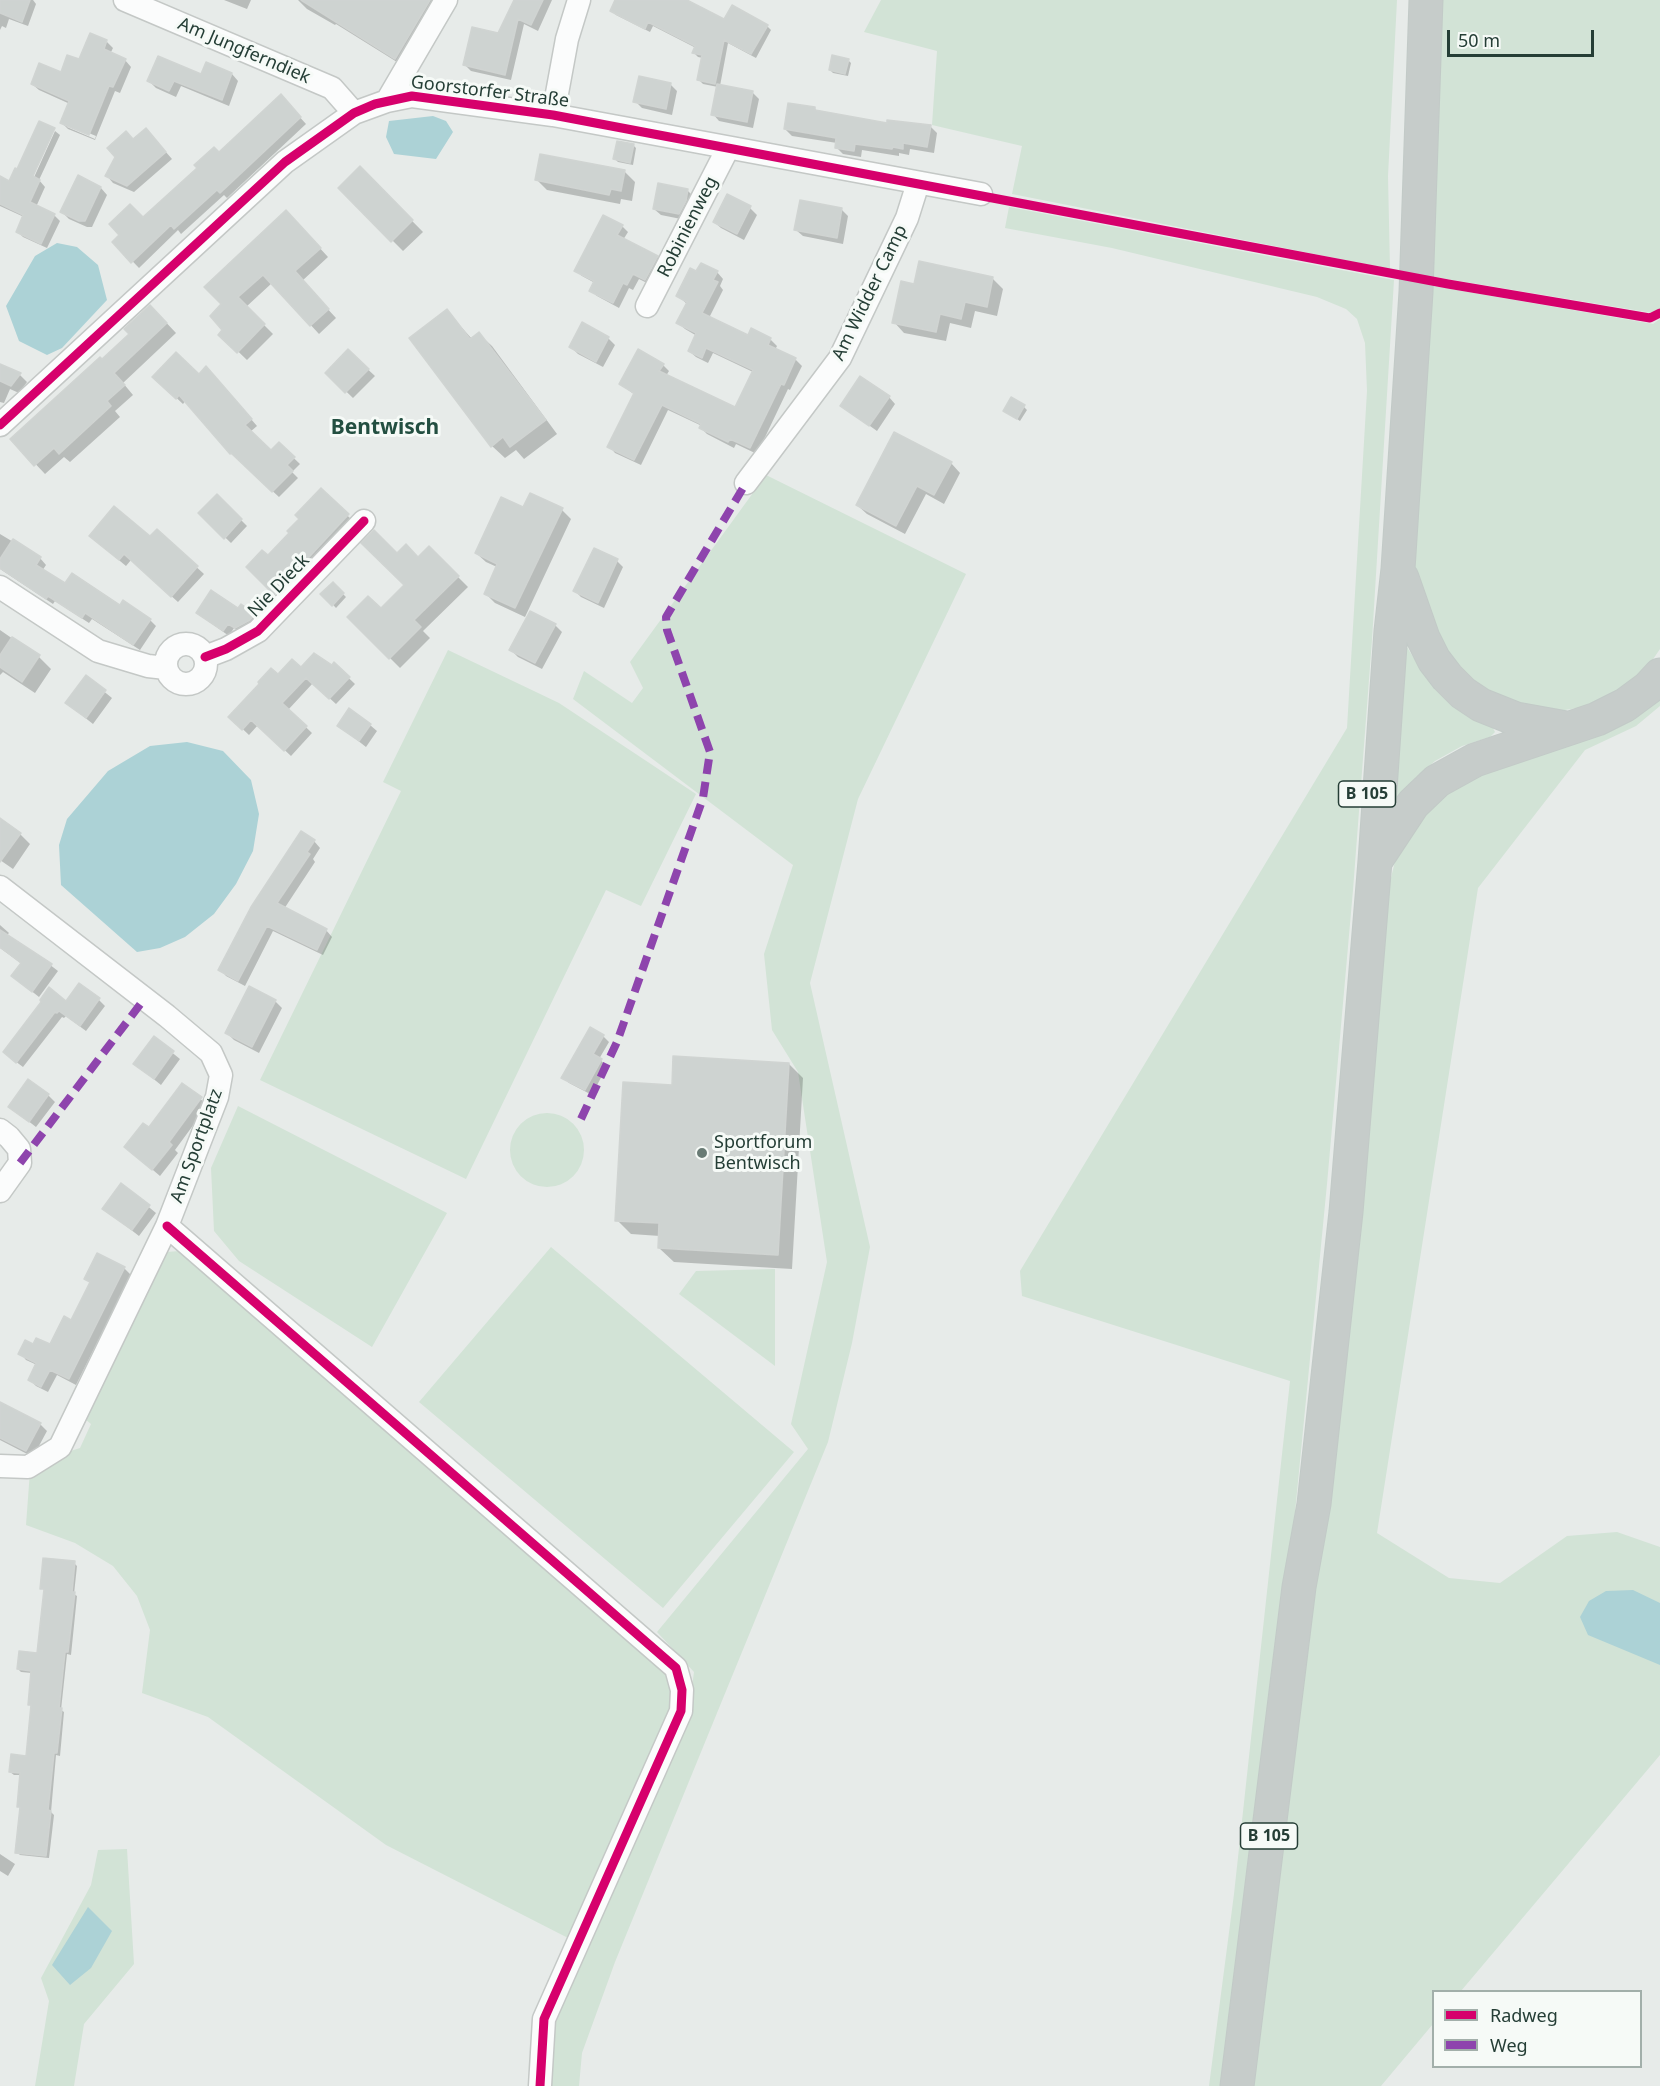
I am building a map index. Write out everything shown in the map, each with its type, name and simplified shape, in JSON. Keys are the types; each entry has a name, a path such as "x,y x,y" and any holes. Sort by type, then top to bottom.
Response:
{"highway":[{"name":"B 105","path":"1299,1587 1303,1505 1332,1216 1360,891 1385,533 1405,153 1409,0"},
{"name":"B 105","path":"1237,2086 1299,1587 1314,1504 1346,1212 1398,568 1416,292 1426,0"},
{"path":"1398,568 1430,653 1447,677 1463,693 1481,705 1516,719 1567,729"},
{"path":"1375,861 1413,804 1437,781 1475,760 1597,718 1625,705 1648,688 1660,675"}],"street":[{"name":"Am Jungferndiek","path":"125,0 332,88 354,113"},
{"path":"387,100 446,0"},
{"path":"553,115 567,39 579,0"},
{"name":"Goorstorfer Straße","path":"0,426 285,162 354,113 387,100 412,96 553,115 981,194"},
{"name":"Robinienweg","path":"647,306 729,148"},
{"name":"Am Widder Camp","path":"746,483 840,358 907,218 918,183"},
{"name":"Nie Dieck","path":"0,587 98,651 148,666 166,668 166,659 176,646 193,645 201,650 205,657 226,649 258,631 364,521"},
{"name":"Am Sportplatz","path":"0,887 145,998 211,1053 221,1075 218,1097 167,1226 60,1447 28,1467 0,1466"},
{"path":"0,1130 19,1149 20,1163 0,1191"},
{"path":"167,1226 676,1668 682,1690 681,1711 544,2019 540,2086"}],"green space":[{"path":"881,0 1397,0 1388,176 1390,269 1012,194 1022,146 932,125 937,51 864,32"},
{"path":"1437,0 1660,0 1660,309 1653,313 1429,276"},
{"path":"1009,207 1394,280 1372,640 1327,1184 1289,1574 1224,2086 1209,2086 1234,1894 1290,1381 1022,1296 1020,1271 1347,728 1367,391 1365,343 1357,319 1346,309 1317,297 1112,248 1005,228"},
{"path":"1428,285 1653,324 1660,319 1660,649 1647,668 1622,690 1589,706 1553,712 1518,708 1456,672 1415,587 1414,547"},
{"path":"766,475 966,574 858,799 810,983 870,1247 852,1343 828,1442 615,1962 582,2053 579,2086 547,2086 550,2023 688,1716 694,1672 657,1632 808,1449 791,1424 827,1262 798,1072 772,1030 764,954 793,865 573,699 584,671 632,703 643,688 630,662"},
{"path":"1405,644 1427,679 1445,698 1468,715 1492,726 1495,732 1490,737 1462,746 1435,761 1415,778 1394,802"},
{"path":"448,650 559,703 696,794 641,906 606,890 466,1179 260,1080 401,791 383,782"},
{"path":"1660,692 1660,706 1636,726 1585,750 1478,888 1377,1533 1449,1578 1500,1583 1567,1536 1617,1532 1660,1547 1660,1755 1462,1990 1432,1990 1432,2025 1381,2086 1244,2086 1389,886 1398,849 1432,798"},
{"path":"238,1106 447,1213 372,1347 239,1261 214,1231 211,1168"},
{"path":"554,1113 574,1123 582,1136 584,1150 582,1164 574,1177 561,1185 540,1187 520,1177 512,1164 510,1143 520,1123 533,1115"},
{"path":"551,1247 794,1452 663,1608 419,1402"},
{"path":"179,1251 664,1667 670,1687 670,1709 572,1940 386,1845 208,1717 142,1693 150,1630 137,1596 113,1566 75,1543 26,1525 30,1471 61,1454 80,1448 91,1424 80,1415 157,1262 167,1252"},
{"path":"775,1269 775,1366 679,1294 696,1271"},
{"path":"127,1849 134,1964 84,2024 74,2086 35,2086 49,2001 41,1978 91,1885 98,1850"}],"water":[{"path":"433,116 446,121 453,132 436,159 394,154 386,137 389,121"},
{"path":"57,243 77,247 98,265 107,300 62,348 47,355 19,341 6,306 35,256"},
{"path":"187,742 223,751 251,780 259,814 253,851 236,884 214,914 185,937 160,948 137,952 61,885 59,845 67,819 108,771 150,746"},
{"path":"1633,1590 1660,1603 1660,1665 1588,1635 1580,1617 1589,1601 1606,1591"},
{"path":"88,1907 112,1931 91,1968 70,1985 52,1965"}],"building":[{"path":"0,0 30,0 22,22 0,13"},
{"path":"301,0 430,0 395,59"},
{"path":"514,0 543,0 531,25 518,19 505,75 463,65 472,27 498,33"},
{"path":"615,0 687,0 724,19 732,5 768,25 751,54 724,40 715,84 697,80 702,55 692,53 695,46 648,22 645,29 610,11"},
{"path":"90,33 107,40 104,49 126,59 113,87 109,86 89,135 60,123 69,101 31,84 39,63 61,72 67,55 79,59"},
{"path":"832,55 849,59 845,74 829,70"},
{"path":"158,56 201,74 206,62 232,73 222,100 174,81 169,91 147,81"},
{"path":"639,76 671,83 666,109 633,102"},
{"path":"717,84 753,91 747,122 711,115"},
{"path":"281,94 301,117 220,193 217,190 174,229 171,225 131,263 112,242 119,235 109,224 130,204 143,217 197,168 194,165 214,147 219,152"},
{"path":"788,103 887,123 887,120 931,125 927,147 903,143 903,149 855,144 854,151 835,148 836,138 784,129"},
{"path":"39,121 55,128 33,176 40,180 30,202 55,214 41,244 16,232 23,215 0,204 0,176 9,181"},
{"path":"146,128 166,152 127,186 105,176 115,157 107,148 126,131 133,139"},
{"path":"617,141 634,144 630,163 613,159"},
{"path":"540,154 625,170 621,191 611,189 609,195 535,180"},
{"path":"360,166 413,220 391,242 338,188"},
{"path":"78,175 101,187 85,221 79,221 60,212"},
{"path":"658,183 688,189 686,201 679,214 653,209"},
{"path":"727,194 751,206 737,234 713,222"},
{"path":"800,200 842,208 837,238 794,230"},
{"path":"286,210 321,248 295,271 329,309 310,326 263,275 238,297 265,324 237,353 218,335 222,330 210,316 221,304 204,287"},
{"path":"603,215 623,225 617,235 658,256 645,280 633,274 627,285 623,283 613,303 589,291 594,281 574,271"},
{"path":"919,261 993,277 987,307 965,302 961,319 940,314 936,332 892,323 901,281 914,284"},
{"path":"701,263 718,271 713,280 718,282 702,313 748,335 751,328 771,338 768,345 796,358 750,448 730,439 728,442 699,428 701,424 662,405 634,460 607,447 634,393 619,384 638,349 664,364 659,371 735,407 753,370 706,348 702,358 688,351 696,333 676,323 687,302 676,296 690,268 696,271"},
{"path":"150,305 167,323 114,373 125,385 107,401 111,406 59,454 54,448 34,466 10,439 100,357 102,359 129,334 124,329"},
{"path":"447,309 470,339 479,332 546,420 510,447 503,437 491,447 409,338"},
{"path":"582,322 609,337 596,362 569,347"},
{"path":"348,349 369,369 345,393 325,373"},
{"path":"176,352 199,374 206,366 252,419 245,425 271,450 279,442 295,457 287,465 293,471 272,492 230,454 179,395 176,399 152,377"},
{"path":"0,364 21,373 11,386 0,381"},
{"path":"860,376 890,396 869,426 840,406"},
{"path":"1011,397 1025,405 1017,419 1003,411"},
{"path":"894,432 952,462 934,495 917,486 896,526 856,505"},
{"path":"321,488 349,514 274,595 246,567 262,550 268,555 289,533 287,531 299,519 295,515"},
{"path":"530,493 563,508 515,608 484,594 497,564 475,553 501,497 523,507"},
{"path":"217,494 242,519 224,539 198,513"},
{"path":"114,506 150,536 157,529 198,566 171,597 124,554 119,560 89,536"},
{"path":"374,530 397,553 406,544 418,557 429,546 459,576 414,620 421,627 389,659 347,617 368,596 381,608 404,585 361,543"},
{"path":"13,539 41,557 36,565 65,583 72,573 120,605 123,600 151,619 133,645 85,613 82,618 48,596 46,599 0,568 0,559"},
{"path":"594,548 618,559 598,603 573,591"},
{"path":"333,582 344,593 332,606 320,594"},
{"path":"211,590 238,608 241,604 255,614 250,620 235,628 228,624 223,631 196,613"},
{"path":"530,611 556,624 535,663 509,650"},
{"path":"12,637 40,655 22,682 0,667 0,655"},
{"path":"314,653 332,665 334,662 350,677 329,699 306,678 282,703 307,726 284,751 251,720 242,730 228,717 271,668 278,674 292,659 301,667"},
{"path":"86,675 106,690 86,718 65,703"},
{"path":"349,708 371,724 359,741 337,726"},
{"path":"0,818 21,833 0,862"},
{"path":"301,831 315,840 307,852 310,854 277,903 327,929 317,950 267,926 238,981 218,970 251,907"},
{"path":"0,930 52,964 32,992 11,976 21,963 0,947"},
{"path":"79,983 100,998 80,1026 59,1011 55,1012 16,1063 3,1052 41,1002 40,1000 49,987 66,1001"},
{"path":"249,986 276,1000 252,1047 225,1033"},
{"path":"590,1027 604,1035 593,1054 602,1059 585,1090 561,1078"},
{"path":"154,1036 174,1051 154,1079 133,1064"},
{"name":"Sportforum Bentwisch","path":"673,1056 789,1063 778,1255 658,1248 659,1223 615,1221 623,1082 672,1085"},
{"path":"28,1079 49,1094 29,1122 8,1107"},
{"path":"182,1083 202,1097 169,1142 172,1145 152,1170 124,1147 143,1123 149,1127"},
{"path":"121,1183 150,1205 132,1230 102,1209"},
{"path":"97,1253 125,1267 69,1379 50,1370 41,1387 28,1380 36,1363 18,1354 25,1340 33,1344 36,1338 50,1344 64,1316 71,1320 90,1282 84,1279"},
{"path":"0,1402 41,1423 26,1451 0,1438"},
{"path":"43,1558 75,1561 72,1592 75,1592 68,1652 65,1652 59,1708 62,1708 57,1753 54,1753 48,1810 51,1811 46,1856 15,1853 20,1807 17,1807 20,1773 9,1772 11,1754 26,1756 31,1705 28,1705 31,1671 17,1669 19,1651 37,1653 44,1589 40,1589"}],"marked path":[{"path":"581,1119 617,1042 703,798 710,752 667,630 666,617 746,483"},
{"path":"20,1163 145,998"}],"cycle path":[{"path":"0,425 285,162 354,113 375,104 412,96 553,115 1448,284 1650,318 1660,313"},
{"path":"205,657 226,649 258,631 364,521"},
{"path":"167,1226 676,1668 682,1690 681,1711 544,2019 540,2086"}],"place":[{"name":"Sportforum Bentwisch","path":"702,1153"}],"district":[{"name":"Bentwisch","path":"385,428"}]}
